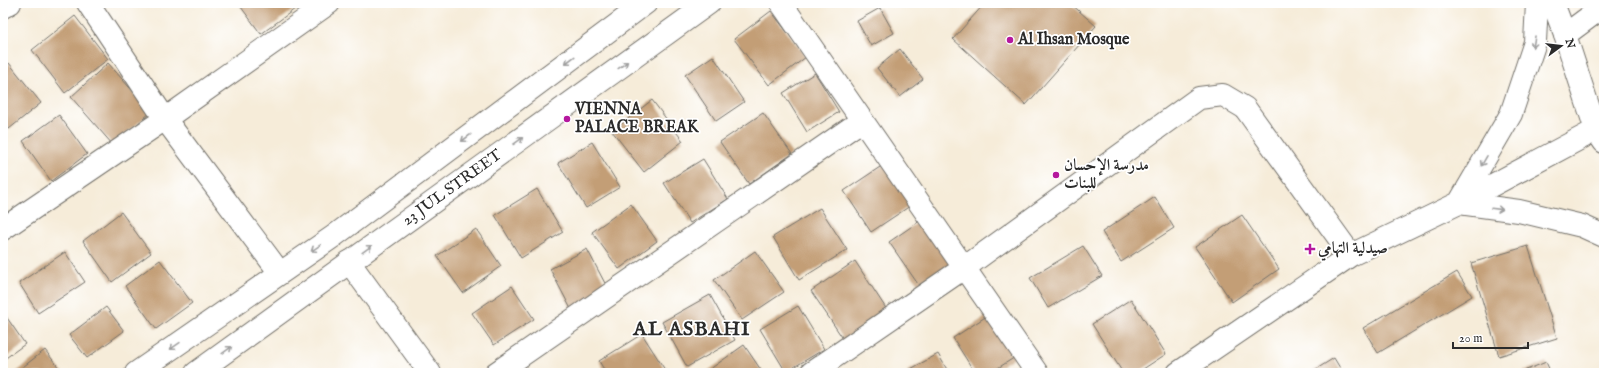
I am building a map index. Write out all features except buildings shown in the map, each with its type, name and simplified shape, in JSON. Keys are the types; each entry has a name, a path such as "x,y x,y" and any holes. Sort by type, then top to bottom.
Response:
{"street":[{"path":"3,8 10,3"},
{"path":"88,3 165,119 280,273"},
{"path":"3,229 165,119 329,3"},
{"name":"23 JUL STREET","path":"136,373 334,236 646,3"},
{"name":"23 JUL STREET","path":"196,373 709,3"},
{"path":"781,3 1037,373"},
{"path":"1459,203 1511,114 1535,42 1537,3"},
{"path":"1178,373 1351,255 1600,136 1553,3"},
{"path":"1565,35 1604,6"},
{"path":"811,373 964,268 1199,98 1223,95 1245,108 1351,255"},
{"path":"496,373 861,120"},
{"path":"1459,203 1519,211 1582,226 1604,236"},
{"path":"349,262 430,373"}],"place":[{"name":"Al Ihsan Mosque","path":"1010,40"},
{"name":"VIENNA PALACE BREAK","path":"567,119"},
{"name":"مدرسة الإحسان للبنات","path":"1056,175"},
{"name":"صيدلية التهامي","path":"1310,249"}],"district":[{"name":"AL ASBAHI","path":"692,329"}]}
